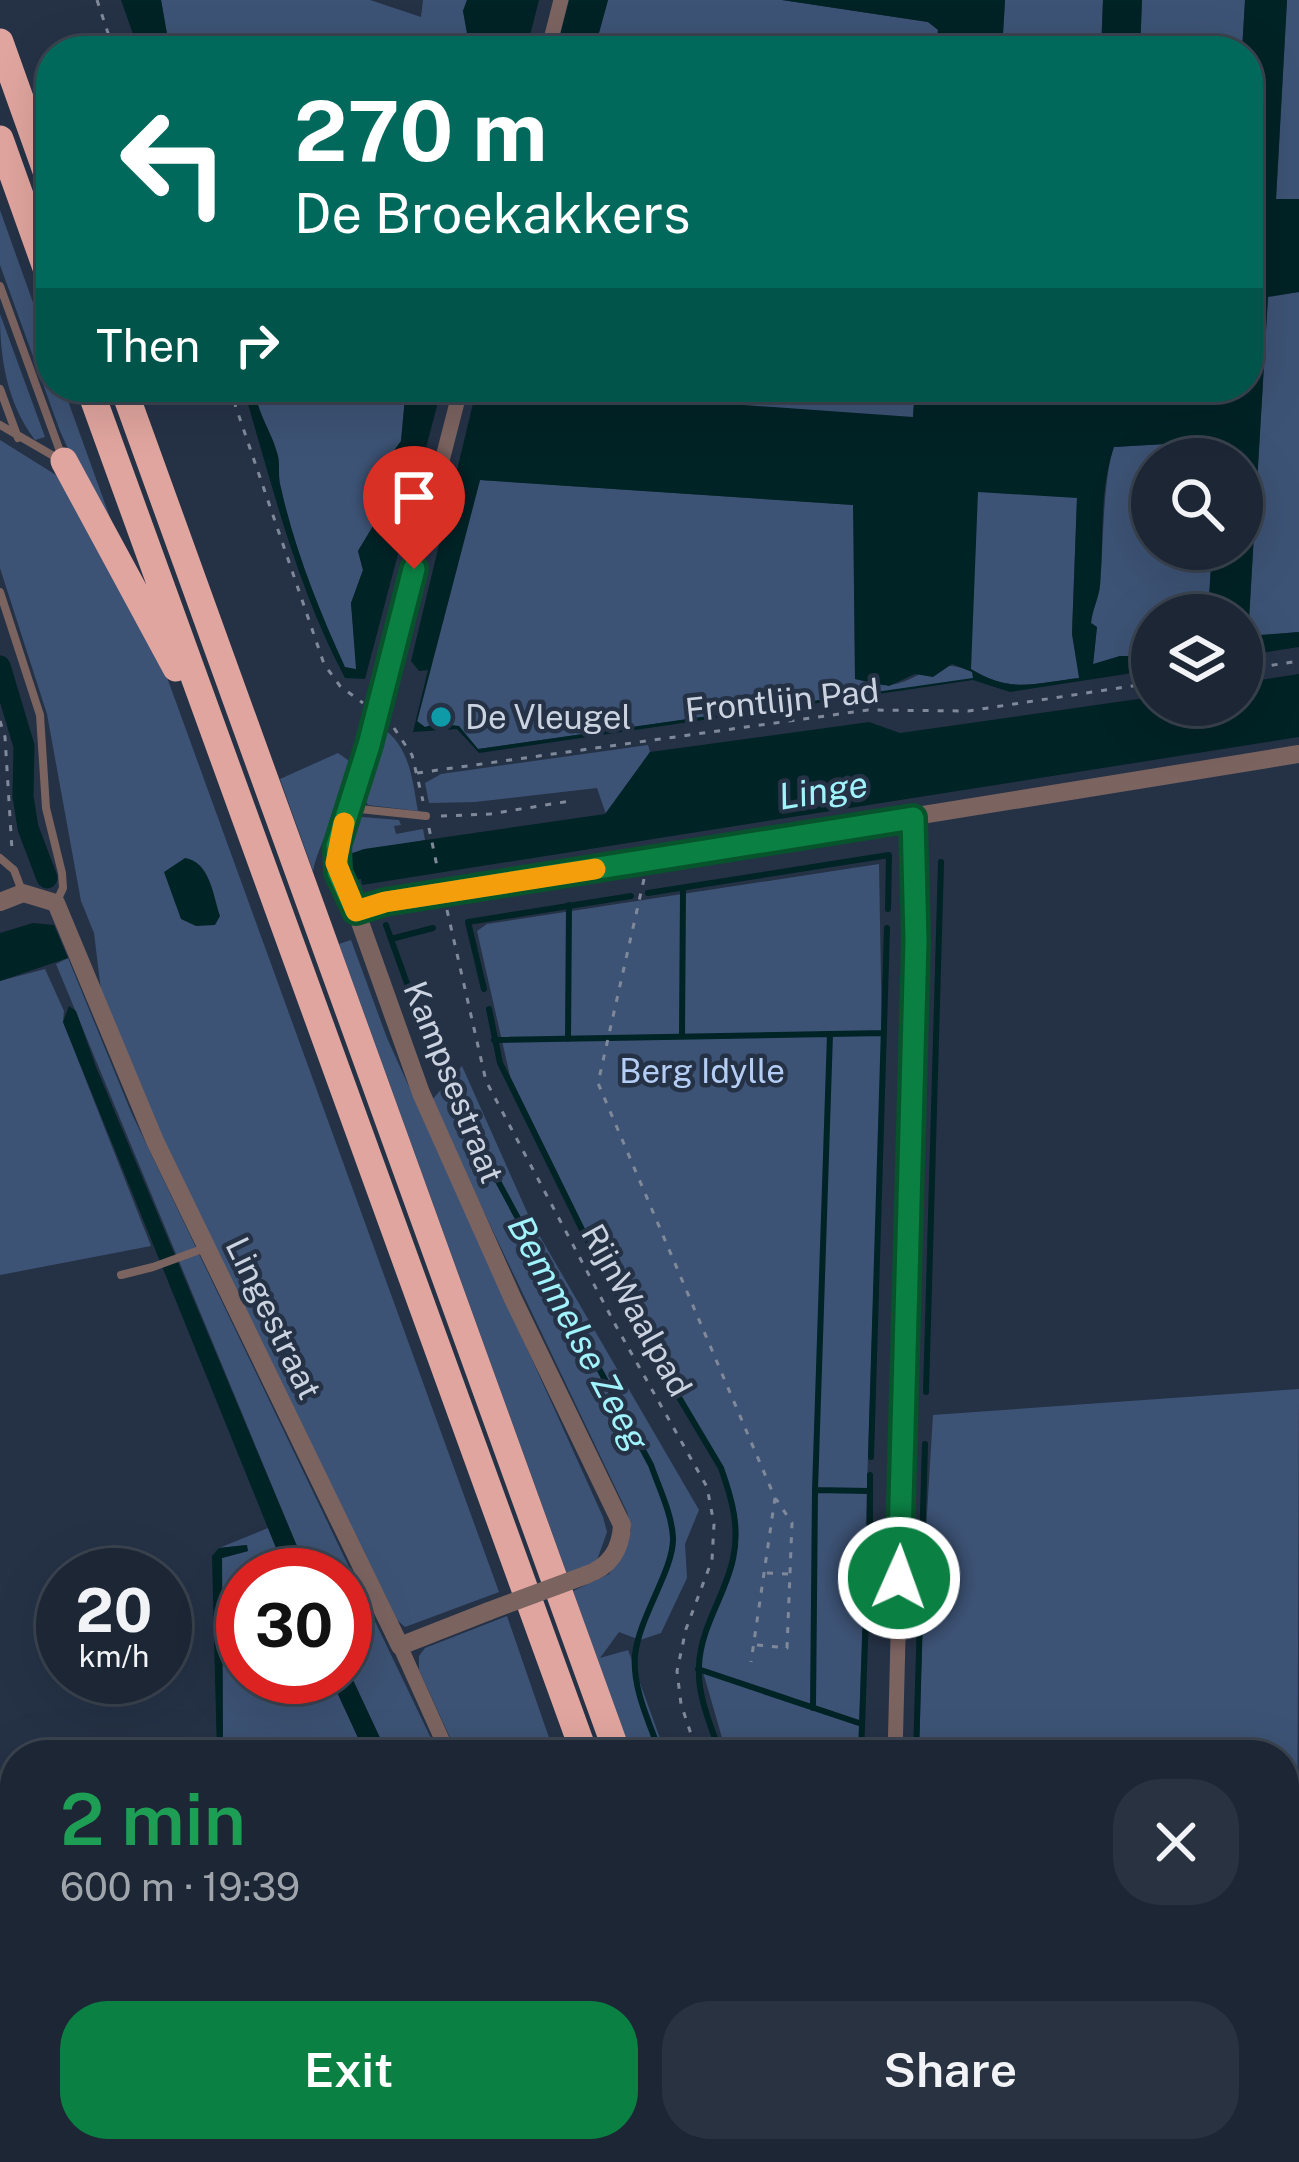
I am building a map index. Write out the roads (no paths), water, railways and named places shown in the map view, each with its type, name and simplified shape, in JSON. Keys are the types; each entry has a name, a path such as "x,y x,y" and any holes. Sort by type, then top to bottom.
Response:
{"highway":[{"path":"0,42 36,143"},
{"path":"0,139 36,240"},
{"path":"94,402 579,1740"},
{"path":"128,402 614,1740"},
{"path":"64,461 167,654 203,708"}],"street":[{"path":"552,36 561,0"},
{"name":"Kampsestraat","path":"400,1646 602,1569 612,1558 622,1525 421,1093 336,863 457,402"},
{"path":"356,911 441,885 648,861 1299,754"},
{"path":"895,1740 916,941 913,818"},
{"path":"0,902 23,893 56,903"},
{"name":"Lingestraat","path":"56,903 155,1142 442,1740"}],"lane":[{"path":"0,286 36,384"},
{"path":"0,389 19,439"},
{"path":"42,402 64,461"},
{"path":"0,425 64,461"},
{"path":"0,592 40,715 46,808 62,873 63,888 56,903"},
{"path":"349,808 426,816"},
{"path":"0,858 14,870 23,893"},
{"path":"121,1275 206,1247"}],"water":[{"path":"121,0 161,0 167,36 134,36"},
{"path":"467,0 539,0 530,36 467,36 463,11"},
{"path":"569,0 608,0 598,36 560,36"},
{"path":"782,0 1005,0 1003,36 937,36 938,30 928,22"},
{"path":"1103,0 1142,0 1141,36 1102,36"},
{"path":"1245,0 1287,0 1276,199 1299,199 1299,292 1268,297 1263,382 1263,36 1243,36"},
{"path":"247,402 258,402 278,456 292,531 316,600 345,667 356,669 351,603 363,570 358,551 373,526 383,466 401,441 405,402 438,402 365,679 345,678 287,536"},
{"path":"473,402 702,402 913,417 914,402 1262,402 1260,438 1131,438 1131,446 1114,447 1104,498 1100,585 1091,623 1097,627 1093,664 1131,656 1131,673 1010,692 973,680 479,753 457,729 413,732 428,670 419,671 411,661","holes":["480,480 853,505 855,679 889,686 915,674 933,677 952,664 972,672 973,678 478,749 459,726 437,723 425,727 417,721","978,492 1077,498 1072,634 1079,678 1011,684 971,669"]},
{"path":"1211,570 1252,570 1250,594 1209,594"},
{"path":"1299,632 1299,647 1263,653 1263,635"},
{"name":"Linge","path":"1299,674 1299,737 362,885 361,879 353,880 344,856 364,849 605,814 650,752 869,722 900,733 1131,700 1131,726 1263,726 1263,680"},
{"path":"185,858 200,866 209,881 220,916 215,925 196,926 181,919 164,872"},
{"path":"33,923 54,925 68,958 0,981 0,933"},
{"path":"69,1006 76,1011 298,1548 276,1548 63,1022"},
{"path":"216,1551 216,1704 223,1704 223,1740 217,1740 212,1556"},
{"path":"342,1704 364,1704 381,1740 359,1740"}],"waterway":[{"path":"0,666 24,746 28,828 47,878"},
{"path":"648,893 889,855 888,909"},
{"path":"926,1392 941,862"},
{"path":"682,1036 683,890"},
{"path":"484,989 468,922 631,896"},
{"path":"568,1039 569,905"},
{"name":"Bemmelse Zeeg","path":"386,925 438,1070 651,1465 668,1510 672,1550 635,1655 639,1693 656,1740"},
{"path":"391,939 433,928"},
{"path":"871,1457 887,928"},
{"path":"489,1009 500,1063 595,1256 721,1468 735,1524 735,1547 699,1665 702,1699 716,1740"},
{"path":"494,1040 884,1033"},
{"path":"813,1708 830,1034"},
{"path":"916,1740 925,1444"},
{"path":"870,1475 870,1541"},
{"path":"815,1490 869,1491"},
{"path":"862,1740 868,1557"},
{"path":"698,1669 862,1724"}],"place":[{"name":"De Vleugel","path":"441,717"}],"park label":[{"name":"Berg Idylle","path":"702,1071"}]}
